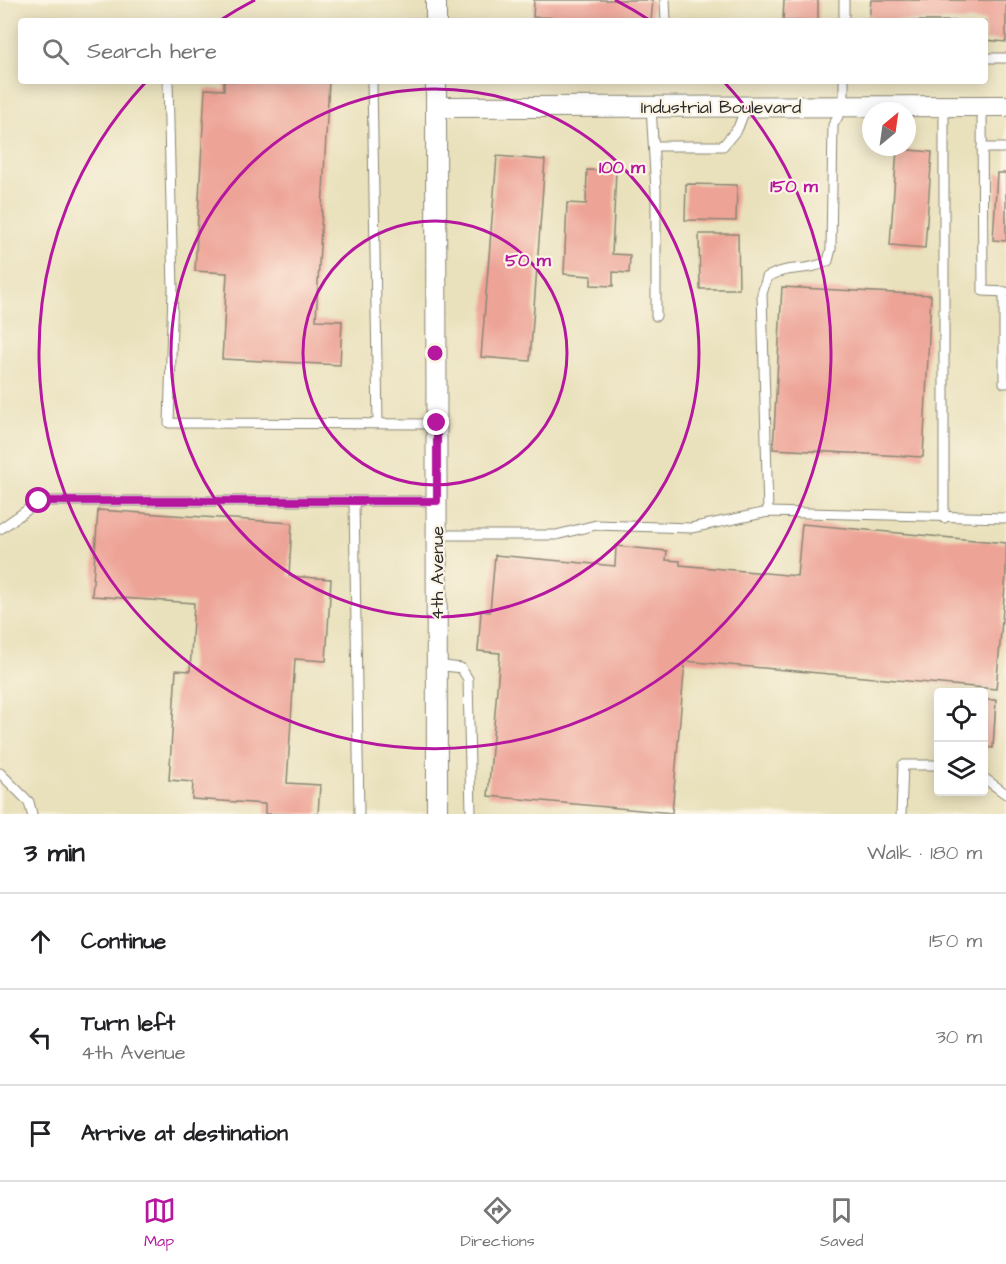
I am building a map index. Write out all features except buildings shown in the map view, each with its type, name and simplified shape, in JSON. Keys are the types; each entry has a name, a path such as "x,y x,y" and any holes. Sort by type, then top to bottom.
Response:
{"street":[{"path":"436,0 436,18"},
{"name":"4th Avenue","path":"436,84 437,814"},
{"name":"Industrial Boulevard","path":"436,107 1006,106"}],"lane":[{"path":"665,0 666,18"},
{"path":"844,0 844,18"},
{"path":"988,58 1006,58"},
{"path":"168,84 173,289 169,423 437,423"},
{"path":"372,84 378,423"},
{"path":"768,512 762,294 767,277 783,268 816,268 828,261 831,249 833,125 844,106 844,84"},
{"path":"654,146 723,146 738,128 746,106"},
{"path":"944,106 944,519"},
{"path":"982,106 983,291 1005,292 1006,383"},
{"path":"651,107 654,146 656,316"},
{"path":"982,148 1006,148"},
{"path":"0,529 39,501 437,501"},
{"path":"354,501 359,814"},
{"path":"436,535 556,535 596,525 691,528 768,512 944,519 1006,518"},
{"path":"436,665 461,668 468,679 471,814"},
{"path":"902,814 903,765 934,765"},
{"path":"0,773 29,802 32,814"},
{"path":"988,781 1006,794"}],"route":[{"path":"39,501 437,501 437,423"}]}
